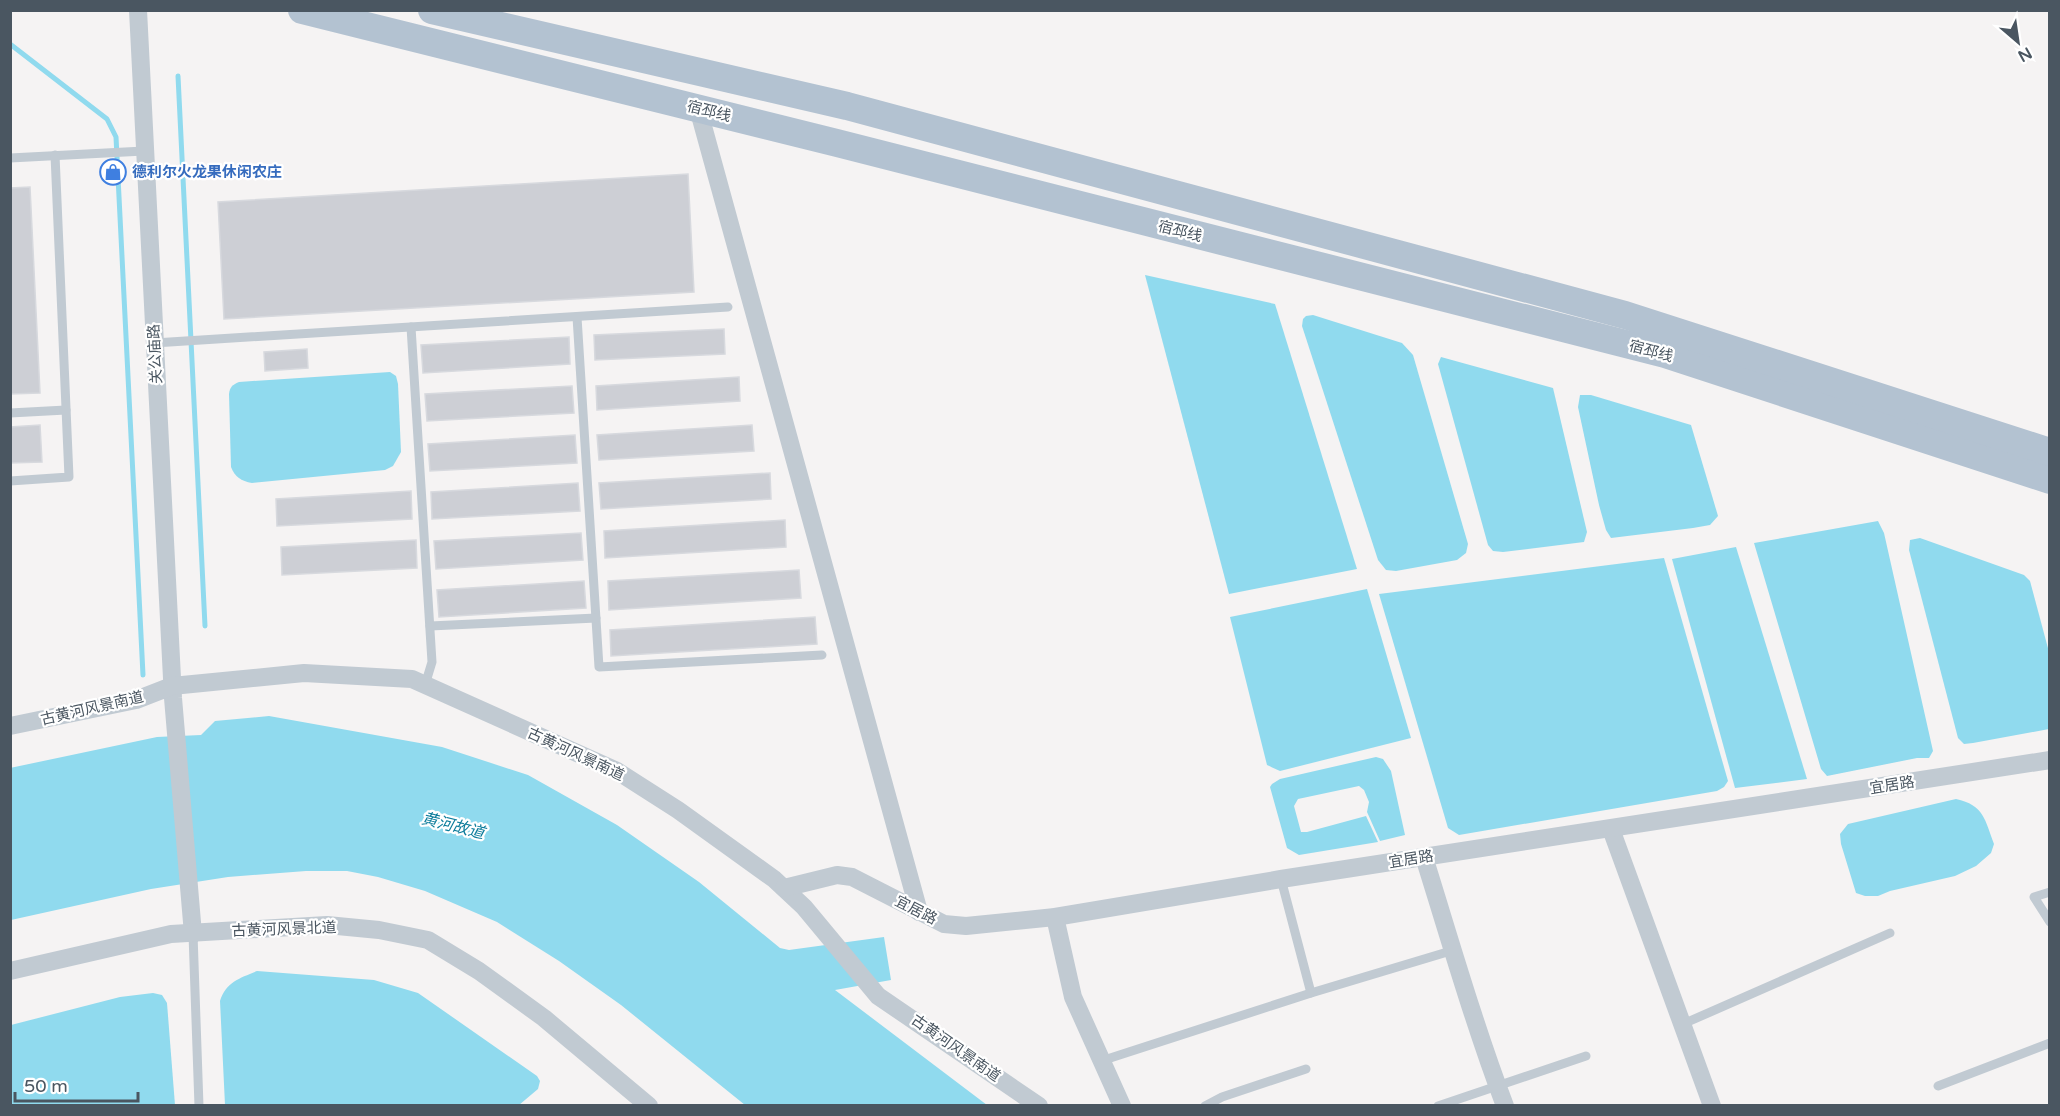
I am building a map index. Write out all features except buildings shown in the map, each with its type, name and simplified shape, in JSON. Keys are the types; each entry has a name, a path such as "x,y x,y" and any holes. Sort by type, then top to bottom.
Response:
{"main road":[{"name":"宿邳线","path":"302,10 698,108 1665,354 2049,480"},
{"name":"宿邳线","path":"432,10 847,106 1613,312 2049,452"}],"street":[{"name":"关公庙路","path":"138,10 172,692 193,925"},
{"path":"698,108 919,912"},
{"name":"古黄河风景南道","path":"10,726 172,692 304,673 412,679 617,771 678,810 784,888 804,907 878,996 1040,1106"},
{"name":"宜居路","path":"784,888 837,875 852,877 944,924 966,926 1055,917 1281,879 2049,760"},
{"path":"1611,829 1713,1106"},
{"path":"1424,857 1482,1046 1505,1106"},
{"path":"1055,917 1073,997 1122,1106"},
{"name":"古黄河风景北道","path":"10,971 171,934 193,925 327,925 379,930 428,940 479,971 544,1018 649,1106"}],"lane":[{"path":"10,158 144,151"},
{"path":"10,480 69,477 55,155"},
{"path":"154,343 728,307"},
{"path":"577,317 599,667 822,655"},
{"path":"411,327 432,662 425,685"},
{"path":"10,413 66,410"},
{"path":"430,626 596,618"},
{"path":"1281,879 1311,993"},
{"path":"2049,892 2034,897 2049,922"},
{"path":"193,925 199,1106"},
{"path":"1683,1024 1890,933"},
{"path":"1101,1061 1311,993 1454,950"},
{"path":"1938,1086 2049,1043"},
{"path":"1438,1106 1586,1056"},
{"path":"1205,1106 1222,1097 1306,1069"}],"water":[{"path":"1145,275 1275,304 1357,569 1229,594"},
{"path":"1313,315 1402,343 1413,355 1468,544 1466,553 1457,560 1396,571 1386,570 1378,560 1302,326 1306,316"},
{"path":"1441,357 1553,388 1587,532 1584,542 1503,552 1493,551 1488,545 1438,364"},
{"path":"390,372 396,376 398,384 401,452 393,466 385,470 252,483 242,480 234,473 231,467 229,394 235,384"},
{"path":"1580,395 1591,395 1691,425 1718,516 1710,525 1611,538 1606,530 1599,505 1578,407"},
{"path":"1878,521 1884,533 1933,751 1929,758 1917,758 1827,776 1821,769 1754,543"},
{"path":"1920,538 2024,575 2030,581 2049,652 2049,729 1964,744 1958,738 1909,550 1910,540"},
{"path":"1736,547 1807,779 1735,788 1672,559"},
{"path":"1664,558 1728,781 1724,787 1717,791 1459,835 1448,828 1379,594"},
{"path":"1367,589 1411,738 1280,771 1267,765 1230,617"},
{"name":"黄河故道","path":"269,716 442,747 528,775 617,825 699,882 780,948 789,950 884,937 891,980 835,990 987,1105 745,1105 621,1005 559,961 497,922 425,891 378,877 347,871 306,871 228,877 151,889 11,920 10,768 157,737 201,735 215,721"},
{"path":"1376,757 1383,759 1391,771 1405,835 1380,841 1367,812 1369,802 1364,790 1359,786 1298,799 1294,806 1301,832 1366,816 1378,842 1299,855 1287,848 1270,787 1272,784 1280,779"},
{"path":"1956,799 1972,805 1982,815 1994,844 1991,853 1976,866 1955,876 1890,891 1878,896 1856,893 1841,844 1840,834 1848,824"},
{"path":"257,971 374,980 418,993 537,1076 540,1081 538,1089 519,1105 225,1105 220,1001 230,985"},
{"path":"153,993 162,995 167,1003 175,1105 11,1105 11,1025 120,997"}],"waterway":[{"path":"10,44 107,119 116,137 143,675"},
{"path":"178,76 205,626"}],"place":[{"name":"德利尔火龙果休闲农庄","path":"113,172"}]}
